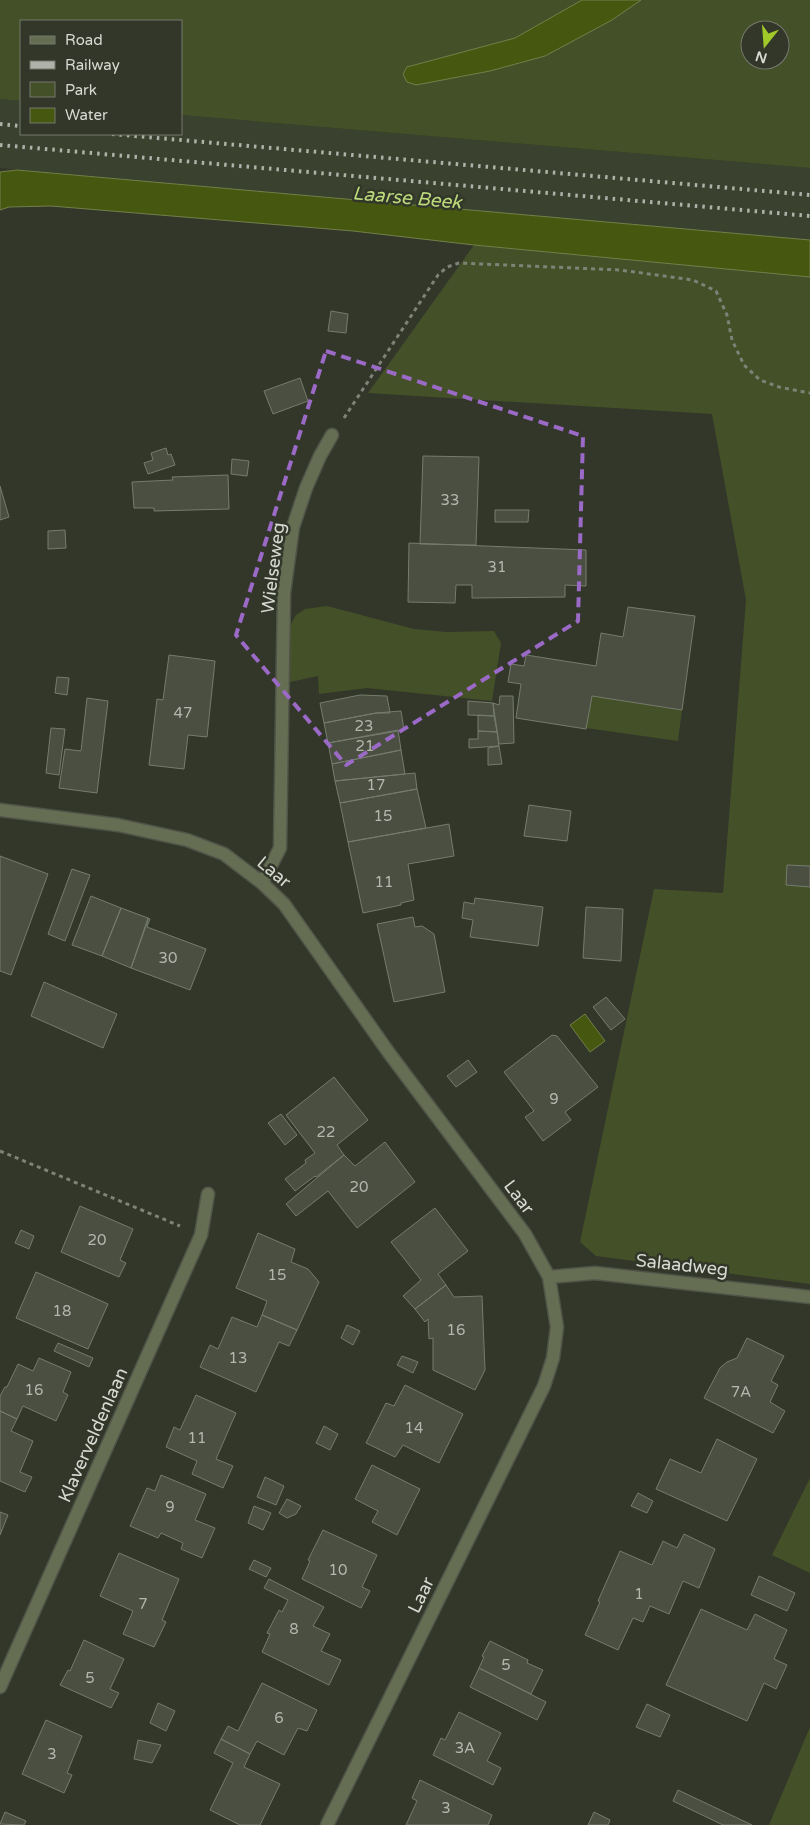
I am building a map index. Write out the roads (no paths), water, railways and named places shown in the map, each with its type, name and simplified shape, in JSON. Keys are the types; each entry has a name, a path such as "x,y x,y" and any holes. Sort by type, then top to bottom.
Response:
{"street":[{"name":"Wielseweg","path":"262,883 280,848 284,593 293,527 309,480 332,435"},
{"name":"Laar","path":"0,810 118,826 186,840 224,854 262,883 284,904 389,1053 525,1234 549,1277 557,1327 553,1358 544,1386 327,1825"},
{"name":"Klaverveldenlaan","path":"0,1687 201,1235 208,1194"},
{"name":"Salaadweg","path":"549,1277 595,1273 810,1297"}],"water":[{"path":"582,0 641,0 612,20 545,56 490,71 416,85 407,82 403,74 407,67 515,38"},
{"path":"17,170 810,240 810,277 474,245 353,231 51,206 9,207 0,210 0,172"},
{"path":"585,1014 605,1041 590,1052 570,1025"}],"railway":[{"path":"0,124 20,126"},
{"path":"123,135 810,195"},
{"path":"0,145 810,216"}],"water label":[{"name":"Laarse Beek","path":"407,198"}]}
